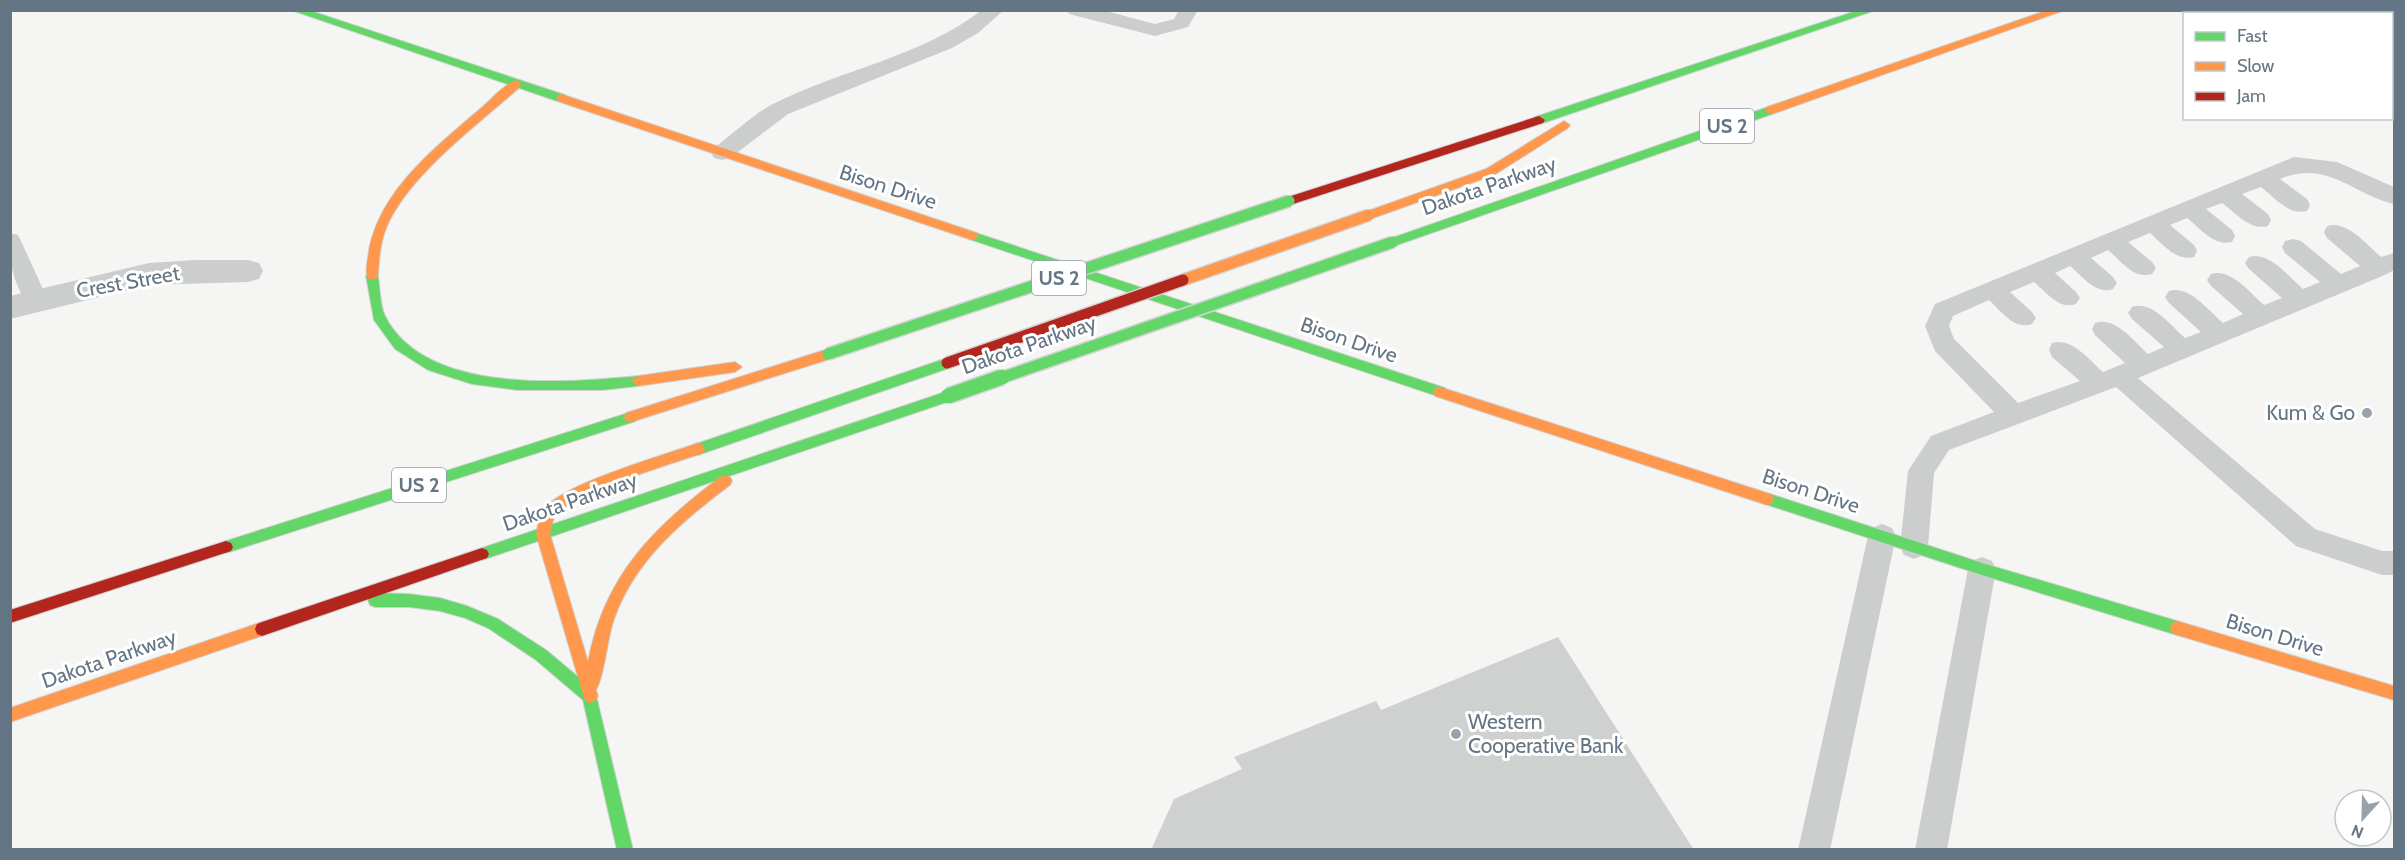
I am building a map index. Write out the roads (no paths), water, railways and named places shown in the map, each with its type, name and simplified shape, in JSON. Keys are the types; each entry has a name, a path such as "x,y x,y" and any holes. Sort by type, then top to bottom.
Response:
{"main road":[{"name":"Bison Drive","path":"296,10 1914,547 2394,693"},
{"name":"US 2","path":"10,617 828,354 1871,10"},
{"name":"Dakota Parkway","path":"10,715 948,396 2060,10"},
{"path":"516,84 442,150 412,182 385,218 374,249 370,285 376,313 398,344 433,366 462,376 513,387 571,386 646,380 828,354"},
{"path":"625,849 590,696 543,534 550,512 574,496 623,475 1490,172 1604,99"},
{"path":"590,696 599,634 609,606 624,576 647,547 674,520 735,474 763,458"},
{"path":"329,606 398,597 435,600 480,616 525,642 590,696"}],"street":[{"name":"Crest Street","path":"23,304 149,274 248,271"}],"lane":[{"path":"722,153 778,110 928,54 978,25 995,10"},
{"path":"1076,10 1155,30 1181,23 1189,10"},
{"path":"2012,414 1944,344 1937,326 1943,310 2294,164 2329,167 2394,196"},
{"path":"2263,177 2299,205"},
{"path":"2225,193 2259,220"},
{"path":"2190,208 2224,236"},
{"path":"2153,223 2186,250"},
{"path":"2335,232 2387,265"},
{"path":"2111,240 2144,268"},
{"path":"10,241 23,304"},
{"path":"2293,247 2339,285"},
{"path":"2073,256 2104,283"},
{"path":"2257,263 2300,300"},
{"path":"1914,547 1921,471 1940,443 2012,414 2109,380 2387,265"},
{"path":"2037,271 2068,298"},
{"path":"2219,280 2262,317"},
{"path":"1993,290 2024,318"},
{"path":"2177,297 2220,334"},
{"path":"2140,313 2182,350"},
{"path":"2104,329 2144,365"},
{"path":"2061,350 2109,380 2306,537 2382,562 2394,563"},
{"path":"1814,849 1882,536"},
{"path":"1931,849 1982,569"}],"place":[{"name":"Kum & Go","path":"2367,413"},
{"name":"Western Cooperative Bank","path":"1456,734"}]}
